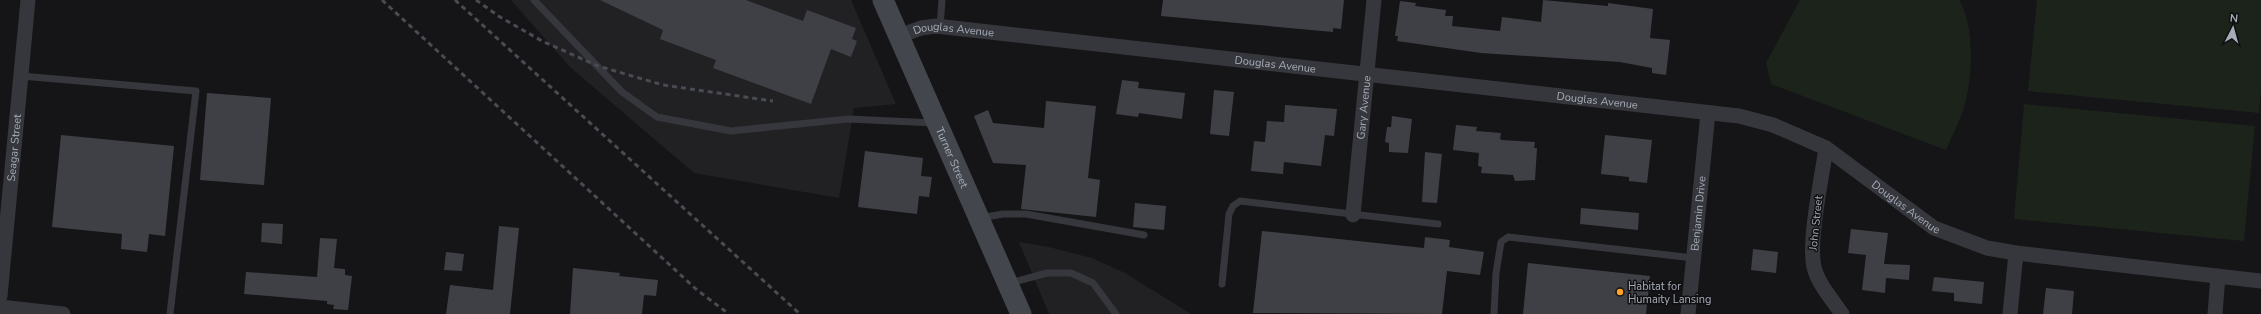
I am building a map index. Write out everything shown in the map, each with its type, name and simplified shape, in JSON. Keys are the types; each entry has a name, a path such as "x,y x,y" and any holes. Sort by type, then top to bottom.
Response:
{"street":[{"name":"Seagar Street","path":"0,296 28,0"},
{"name":"Turner Street","path":"883,0 1021,314"},
{"name":"Gary Avenue","path":"1353,215 1374,0"},
{"name":"Douglas Avenue","path":"899,36 921,28 940,27 1740,116 1773,125 1826,148 1934,228 1987,248 2016,253 2261,281"},
{"name":"Benjamin Drive","path":"1688,314 1708,113"},
{"name":"John Street","path":"1826,148 1812,249 1814,267 1821,283 1842,314"},
{"path":"2010,314 2016,253"},
{"path":"2214,314 2218,276"},
{"path":"0,307 63,314"}],"lane":[{"path":"534,0 622,92 657,117 731,131 848,119 937,124"},
{"path":"940,27 942,0"},
{"path":"21,76 196,91 170,314"},
{"path":"1222,284 1230,214 1233,206 1240,201 1438,224"},
{"path":"980,218 1003,214 1026,214 1144,235"},
{"path":"1494,314 1496,273 1501,242 1508,237 1694,258"},
{"path":"1008,284 1047,273 1071,273 1093,283 1116,314"}],"shaded area":[{"path":"511,0 851,0 896,104 854,108 839,198 694,173 570,67"},
{"path":"1800,0 1959,0 1968,23 1971,67 1964,107 1946,150 1771,84 1766,63"},
{"path":"2037,0 2261,0 2261,91 2259,113 2028,91"},
{"path":"2024,104 2255,126 2244,241 2014,219"},
{"path":"1019,242 1049,247 1092,258 1125,273 1191,314 1049,314"}],"building":[{"path":"600,0 746,0 803,21 807,10 856,28 852,39 857,41 851,57 831,49 811,104 713,68 716,60 660,39 663,30"},
{"path":"1163,0 1344,0 1341,29 1333,28 1333,32 1161,16"},
{"path":"1543,0 1608,6 1608,3 1653,9 1650,38 1670,40 1666,75 1652,73 1652,68 1620,62 1481,53 1397,41 1398,36 1395,36 1400,1 1416,3 1415,6 1446,10 1445,16 1453,16 1452,26 1500,31 1502,17 1541,22"},
{"path":"1122,80 1139,82 1138,88 1185,93 1182,119 1139,113 1138,117 1116,114"},
{"path":"1214,90 1234,92 1229,136 1210,134"},
{"path":"207,93 271,98 264,185 200,180"},
{"path":"1046,101 1096,106 1088,178 1100,180 1096,217 1021,209 1026,165 993,163 974,116 988,110 993,123 1044,128"},
{"path":"1285,105 1337,109 1334,136 1325,135 1321,166 1284,162 1283,174 1251,171 1254,141 1265,142 1267,121 1284,122"},
{"path":"1392,116 1412,119 1408,153 1389,152 1389,143 1385,142 1387,127 1391,127"},
{"path":"1456,125 1477,127 1476,131 1501,133 1500,139 1502,140 1535,142 1534,148 1537,148 1535,180 1515,181 1513,175 1481,173 1482,167 1478,166 1479,153 1453,150"},
{"path":"61,135 174,146 165,236 149,234 147,252 121,249 122,234 52,227"},
{"path":"1605,135 1652,140 1647,183 1629,181 1629,177 1601,174"},
{"path":"865,151 923,158 921,176 932,177 929,197 919,196 917,214 858,207"},
{"path":"1425,152 1442,154 1437,203 1422,202"},
{"path":"1135,203 1166,206 1164,230 1133,227"},
{"path":"1581,208 1639,213 1638,230 1580,224"},
{"path":"262,223 283,224 282,244 261,242"},
{"path":"499,226 519,228 510,314 446,314 450,285 493,290"},
{"path":"1851,229 1888,233 1884,264 1910,265 1909,280 1886,278 1885,293 1862,290 1866,255 1848,253"},
{"path":"1262,231 1424,248 1425,237 1450,240 1449,247 1484,252 1480,275 1447,271 1442,314 1253,313"},
{"path":"320,238 337,239 334,268 345,269 345,275 352,276 348,310 333,309 334,305 327,304 327,301 244,294 246,272 317,277"},
{"path":"1753,249 1778,252 1776,273 1751,270"},
{"path":"446,252 464,254 462,271 444,270"},
{"path":"1528,263 1650,276 1646,314 1523,314"},
{"path":"573,268 620,273 619,276 658,280 656,296 644,295 642,314 570,314"},
{"path":"1934,277 1984,282 1982,304 1954,301 1954,293 1932,291"},
{"path":"2046,288 2074,291 2072,314 2043,314"}],"railway":[{"path":"382,0 697,290 729,314"},
{"path":"455,0 800,314"},
{"path":"476,0 500,17 542,41 598,66 663,85 773,101"}],"place":[{"name":"Habitat for Humaity Lansing","path":"1620,292"}]}
